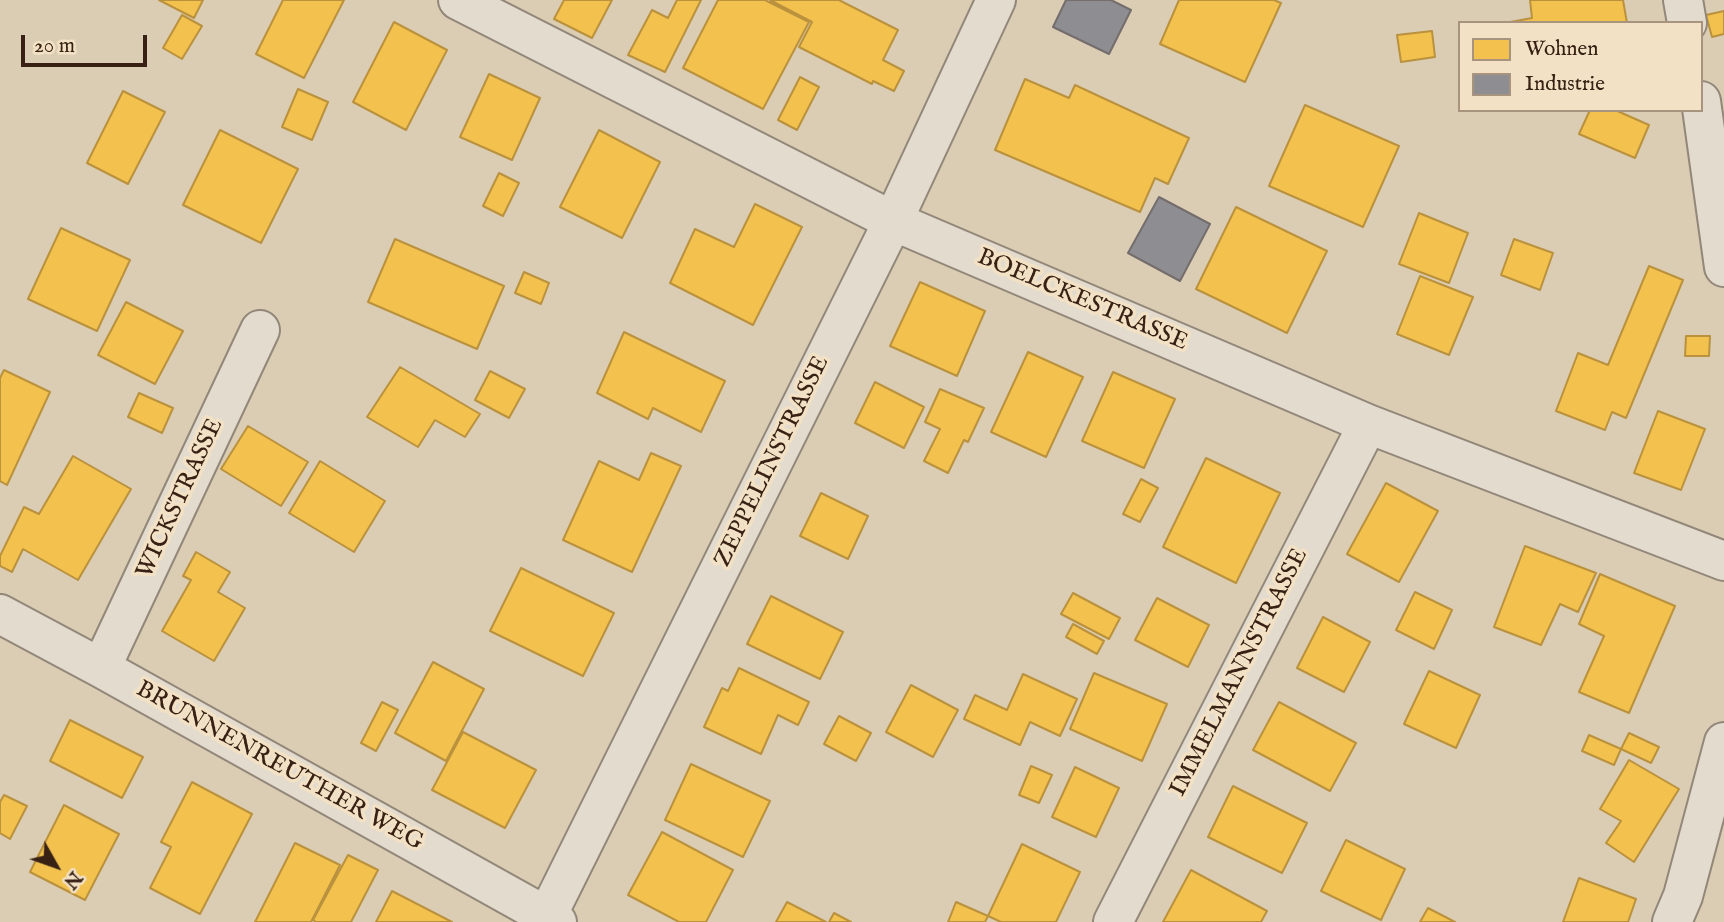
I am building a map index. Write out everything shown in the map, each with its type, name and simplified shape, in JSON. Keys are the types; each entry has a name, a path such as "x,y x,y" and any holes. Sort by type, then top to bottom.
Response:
{"street":[{"name":"BOELCKESTRASSE","path":"458,0 892,221 1368,424 1724,561"},
{"name":"ZEPPELINSTRASSE","path":"550,920 892,221 996,0"},
{"path":"1683,0 1687,21"},
{"path":"1703,112 1724,267"},
{"name":"WICKSTRASSE","path":"101,668 260,330"},
{"name":"IMMELMANNSTRASSE","path":"1113,922 1368,424"},
{"name":"BRUNNENREUTHER WEG","path":"0,614 550,920"},
{"path":"1672,922 1683,896 1724,742"}],"building: Wohnen":[{"path":"159,0 203,0 194,18"},
{"path":"283,0 344,0 304,78 256,54"},
{"path":"564,0 612,0 592,38 554,19"},
{"path":"677,0 701,0 665,72 628,55 652,10 668,18"},
{"path":"718,0 765,0 809,22 763,109 683,68"},
{"path":"770,0 839,0 898,30 883,60 904,71 894,91 873,81 872,84 799,47 812,22"},
{"path":"1179,0 1274,0 1281,3 1245,82 1160,44"},
{"path":"1530,0 1623,0 1627,21 1516,21 1532,18"},
{"path":"1724,11 1724,34 1712,37 1706,15"},
{"path":"182,15 202,26 182,59 163,48"},
{"path":"394,22 447,50 406,130 353,102"},
{"path":"1432,31 1435,57 1401,62 1397,35"},
{"path":"489,74 540,98 512,160 460,137"},
{"path":"800,77 819,87 797,130 778,120"},
{"path":"1025,79 1069,98 1075,85 1189,138 1168,184 1155,178 1140,212 995,150"},
{"path":"298,89 328,102 312,140 282,127"},
{"path":"123,91 165,112 128,184 87,163"},
{"path":"1305,105 1399,146 1363,227 1269,186"},
{"path":"1589,112 1620,112 1649,125 1635,158 1579,134"},
{"path":"220,130 298,169 261,243 183,205"},
{"path":"599,130 660,162 622,238 560,207"},
{"path":"499,173 519,183 503,216 483,206"},
{"path":"755,204 802,227 753,325 670,283 695,229 734,247"},
{"path":"1236,207 1327,251 1287,333 1196,289"},
{"path":"1419,213 1468,233 1449,283 1399,264"},
{"path":"61,228 130,260 97,331 28,299"},
{"path":"395,239 504,286 477,349 368,302"},
{"path":"1514,239 1553,253 1540,290 1501,275"},
{"path":"1649,266 1683,280 1626,418 1612,412 1605,430 1556,411 1578,353 1608,365"},
{"path":"524,272 549,283 541,304 515,293"},
{"path":"1420,276 1473,297 1449,355 1397,334"},
{"path":"920,282 985,311 957,376 890,346"},
{"path":"126,302 183,331 155,384 98,355"},
{"path":"624,332 725,381 701,432 653,408 648,419 597,393"},
{"path":"1686,336 1710,336 1709,356 1685,356"},
{"path":"1028,352 1083,377 1046,457 991,432"},
{"path":"400,367 480,414 465,437 435,420 418,447 367,417"},
{"path":"4,370 50,392 7,485 0,481 0,378"},
{"path":"490,371 525,389 509,418 475,400"},
{"path":"1113,372 1175,399 1144,468 1082,441"},
{"path":"875,382 924,407 904,448 855,423"},
{"path":"940,389 984,408 968,442 964,440 948,473 924,461 940,429 925,422"},
{"path":"139,393 173,408 162,433 128,417"},
{"path":"1658,411 1705,429 1681,490 1634,473"},
{"path":"248,426 308,462 281,506 221,469"},
{"path":"651,453 681,466 632,572 563,540 599,461 639,480"},
{"path":"73,456 131,489 78,580 23,549 12,572 0,566 0,556 24,507 39,514"},
{"path":"1206,458 1280,493 1236,583 1163,547"},
{"path":"320,461 385,501 354,552 289,513"},
{"path":"1141,479 1158,488 1140,522 1123,514"},
{"path":"1386,483 1438,511 1399,582 1347,554"},
{"path":"821,493 868,516 848,559 800,536"},
{"path":"1525,546 1596,573 1578,612 1560,604 1541,645 1494,627"},
{"path":"196,552 230,572 218,592 245,608 214,661 162,631 191,580 183,576"},
{"path":"521,568 614,613 583,676 490,631"},
{"path":"1600,574 1675,606 1629,713 1579,692 1604,636 1579,624"},
{"path":"1415,592 1452,610 1434,649 1396,630"},
{"path":"1073,593 1120,618 1109,639 1061,614"},
{"path":"771,596 843,632 820,679 747,644"},
{"path":"1157,598 1209,625 1188,667 1135,640"},
{"path":"1323,617 1370,642 1344,692 1297,668"},
{"path":"1073,624 1104,641 1097,654 1066,637"},
{"path":"433,662 484,689 446,761 395,733"},
{"path":"739,668 809,702 798,725 778,715 761,754 704,727 722,688 728,691"},
{"path":"1429,671 1480,695 1456,748 1404,724"},
{"path":"1094,673 1167,704 1142,761 1070,729"},
{"path":"1023,674 1077,699 1060,736 1030,722 1020,745 964,719 975,695 1007,710"},
{"path":"911,685 958,710 933,757 886,732"},
{"path":"382,702 398,710 376,751 361,743"},
{"path":"1279,702 1356,743 1330,791 1253,750"},
{"path":"839,716 871,733 856,761 824,744"},
{"path":"70,720 143,757 122,798 50,761"},
{"path":"463,732 536,770 505,828 432,790"},
{"path":"1629,733 1659,747 1651,763 1621,749"},
{"path":"1589,735 1621,749 1614,765 1582,751"},
{"path":"1629,760 1679,789 1634,862 1606,843 1621,821 1600,809"},
{"path":"691,764 770,801 743,857 665,820"},
{"path":"1031,766 1052,775 1039,803 1019,795"},
{"path":"1075,767 1119,788 1096,837 1052,817"},
{"path":"192,782 252,814 200,914 150,888 171,847 161,842"},
{"path":"1233,786 1307,823 1282,873 1208,837"},
{"path":"4,795 27,806 10,839 0,833 0,802"},
{"path":"64,805 119,834 85,900 30,872"},
{"path":"662,832 733,870 706,922 679,922 628,895"},
{"path":"1346,840 1405,869 1381,920 1321,891"},
{"path":"295,843 340,865 311,922 255,922"},
{"path":"1022,844 1080,872 1056,922 1001,922 988,916"},
{"path":"348,855 378,870 351,922 316,922 313,920"},
{"path":"1191,870 1267,911 1261,922 1163,922"},
{"path":"1579,878 1636,899 1628,922 1563,922"},
{"path":"392,891 452,922 376,922"},
{"path":"787,902 826,922 776,922"},
{"path":"956,902 988,916 985,922 948,922"},
{"path":"1428,908 1455,922 1420,922"},
{"path":"834,913 851,922 829,922"}],"building: Industrie":[{"path":"1066,0 1111,0 1131,10 1109,54 1053,27"},
{"path":"1159,197 1210,224 1180,281 1128,253"}]}
